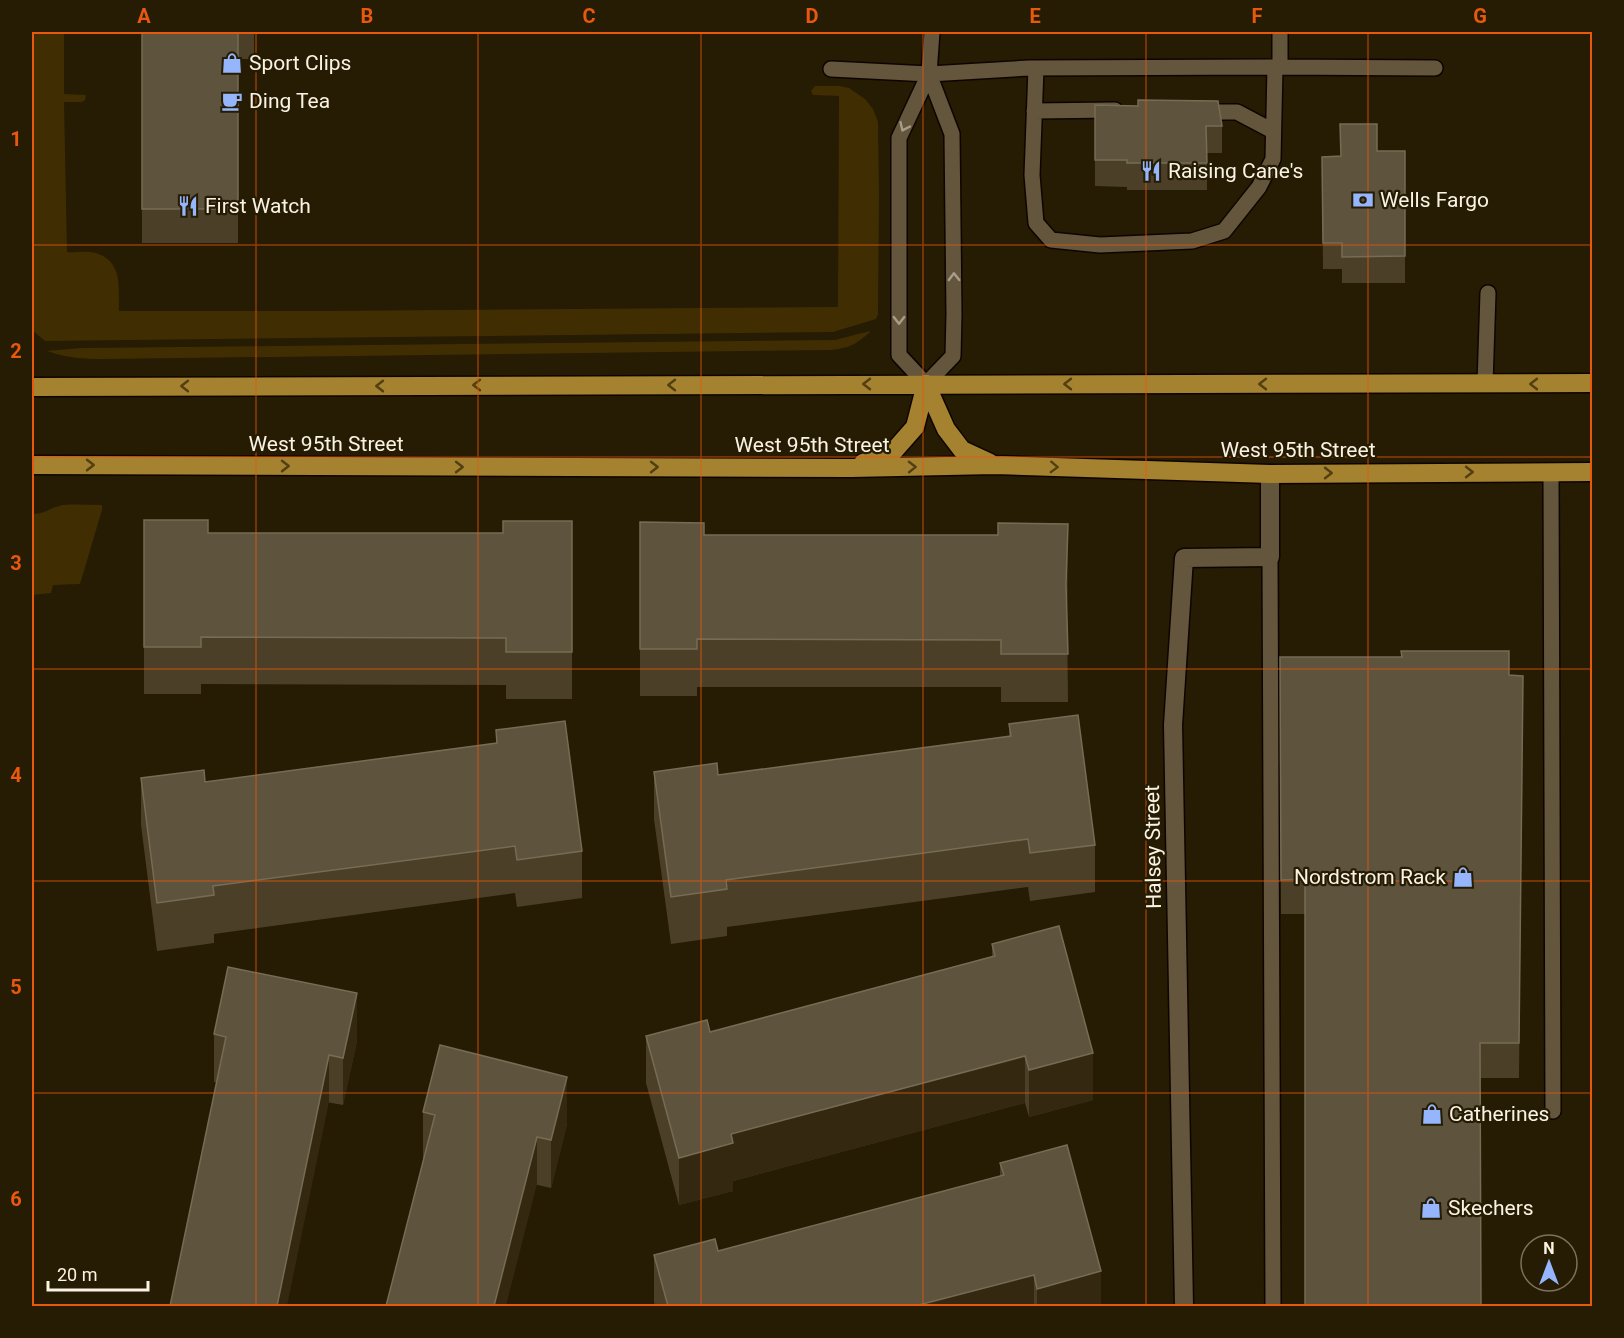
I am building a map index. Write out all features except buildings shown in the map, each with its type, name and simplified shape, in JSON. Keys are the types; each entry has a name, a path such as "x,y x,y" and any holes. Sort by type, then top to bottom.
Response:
{"main road":[{"path":"32,387 1593,383"},
{"path":"926,384 946,429 962,450 995,465"},
{"path":"851,468 893,452 915,427 926,384"},
{"name":"West 95th Street","path":"32,465 851,468 995,465 1270,474 1593,472"}],"street":[{"path":"1270,474 1270,558"},
{"name":"Halsey Street","path":"1184,1306 1173,725 1184,558 1270,558"}],"lane":[{"path":"929,74 952,134 954,314 953,356 926,384 899,355 899,138 929,74 932,32"},
{"path":"1036,68 1032,175 1036,223 1051,240 1100,244 1192,241 1224,231 1259,187 1273,159 1280,32"},
{"path":"831,69 929,74 1036,68 1435,68"},
{"path":"1034,111 1132,110"},
{"path":"1187,111 1237,112 1273,131"},
{"path":"1485,384 1488,293"},
{"path":"1551,472 1553,1111"},
{"path":"1270,558 1273,1306"}],"shaded area":[{"path":"32,32 64,32 64,94 86,95 82,102 64,102 67,252 93,252 105,257 111,263 118,277 119,311 838,307 839,96 813,95 811,91 815,86 840,86 849,88 865,99 873,109 878,122 878,314 876,319 833,332 45,341 32,330"},
{"path":"870,331 852,345 831,350 104,359 75,358 47,351 81,348 835,340"},
{"path":"63,505 102,505 80,584 53,585 51,593 32,595 32,514"}],"place":[{"name":"Sport Clips","path":"232,63"},
{"name":"Ding Tea","path":"232,101"},
{"name":"Raising Cane's","path":"1151,171"},
{"name":"Wells Fargo","path":"1363,200"},
{"name":"First Watch","path":"188,206"},
{"name":"Nordstrom Rack","path":"1463,877"},
{"name":"Catherines","path":"1432,1114"},
{"name":"Skechers","path":"1431,1208"}]}
